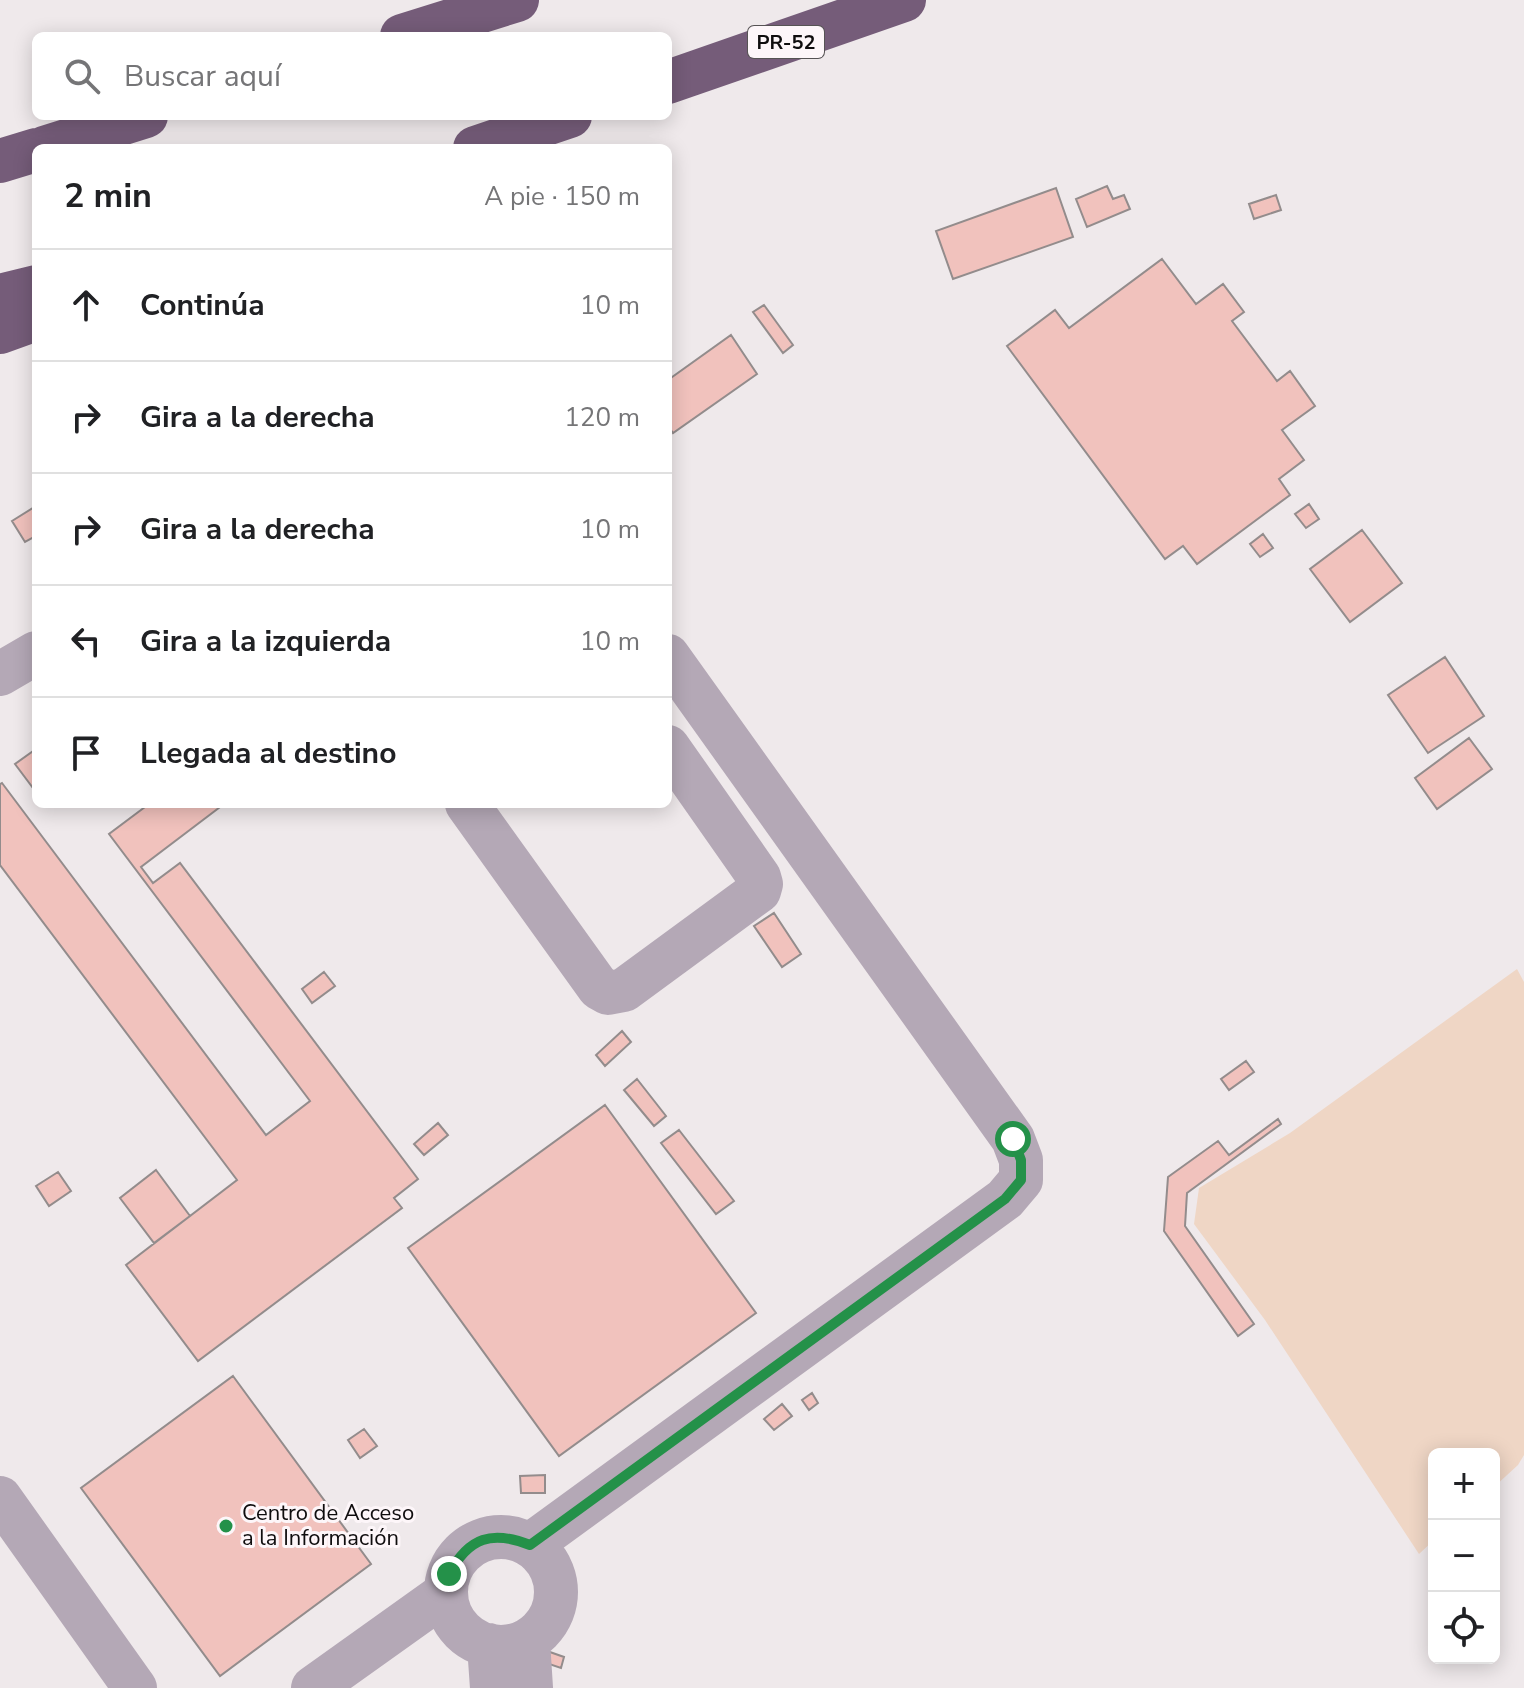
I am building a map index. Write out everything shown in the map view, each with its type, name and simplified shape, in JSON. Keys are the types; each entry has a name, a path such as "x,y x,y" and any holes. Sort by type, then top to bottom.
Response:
{"highway":[{"path":"415,32 517,0"},
{"name":"PR-52","path":"672,81 904,0"},
{"path":"55,144 133,120"},
{"path":"487,144 558,120"},
{"path":"0,296 32,288"},
{"path":"0,332 32,320"}],"lane":[{"path":"0,674 32,655"},
{"path":"530,1545 1005,1199 1021,1180 1021,1160 1013,1139 672,662"},
{"path":"470,808 599,988 608,993 624,990 759,891 761,884 672,753"},
{"path":"0,1498 135,1688"},
{"path":"492,1537 512,1538 530,1545 546,1559 555,1577 556,1602 546,1625 508,1643 480,1643 460,1629 450,1612 446,1593 449,1574 458,1557 472,1544 492,1537"},
{"path":"313,1688 446,1593"},
{"path":"492,1688 508,1643"},
{"path":"508,1643 531,1688"}],"shaded area":[{"path":"1517,969 1524,982 1524,1455 1500,1482 1500,1448 1428,1448 1428,1546 1419,1554 1265,1320 1194,1224 1199,1188 1290,1133"}],"building":[{"path":"1107,186 1113,199 1124,195 1130,209 1087,227 1076,199"},
{"path":"1056,188 1073,237 953,279 936,231"},
{"path":"1276,195 1281,210 1254,219 1249,204"},
{"path":"1162,259 1196,304 1223,284 1244,312 1232,321 1277,381 1290,371 1315,406 1282,430 1304,460 1279,479 1290,495 1197,564 1183,546 1165,559 1007,346 1055,310 1069,328"},
{"path":"764,305 793,345 783,353 753,312"},
{"path":"731,335 757,374 673,433 672,377"},
{"path":"1309,504 1319,519 1306,528 1295,514"},
{"path":"32,508 32,538 25,542 12,521"},
{"path":"1362,530 1402,583 1350,622 1310,569"},
{"path":"1263,534 1273,548 1260,557 1250,544"},
{"path":"1445,657 1484,716 1428,753 1388,695"},
{"path":"1469,738 1492,769 1437,809 1415,778"},
{"path":"32,752 32,787 15,764"},
{"path":"0,784 266,1135 310,1101 109,834 144,808 219,808 141,867 153,883 180,863 418,1179 394,1198 402,1208 198,1361 126,1265 237,1180 0,865"},
{"path":"774,913 801,954 782,967 754,926"},
{"path":"324,972 335,986 312,1003 302,989"},
{"path":"622,1031 631,1042 605,1066 596,1055"},
{"path":"1246,1061 1254,1072 1229,1090 1221,1079"},
{"path":"637,1079 666,1116 654,1126 624,1090"},
{"path":"605,1105 756,1313 559,1456 408,1248"},
{"path":"1278,1119 1281,1124 1187,1193 1185,1226 1254,1324 1238,1336 1164,1231 1168,1177 1218,1141 1229,1155"},
{"path":"438,1123 448,1135 424,1155 414,1144"},
{"path":"679,1130 734,1201 716,1214 661,1143"},
{"path":"156,1170 190,1216 154,1243 120,1198"},
{"path":"58,1172 71,1191 49,1206 36,1186"},
{"name":"Centro de Acceso a la Información","path":"233,1376 371,1564 220,1676 81,1488"},
{"path":"812,1393 818,1403 809,1410 802,1400"},
{"path":"782,1404 792,1416 774,1430 764,1419"},
{"path":"364,1429 377,1446 360,1458 348,1440"},
{"path":"545,1475 545,1493 521,1493 520,1476"},
{"path":"547,1651 564,1657 561,1668 543,1662"}],"place":[{"name":"Centro de Acceso a la Información","path":"226,1526"}],"route":[{"path":"449,1574 458,1557 472,1544 492,1537 512,1538 530,1545 1005,1199 1021,1180 1021,1160 1013,1139"}]}
